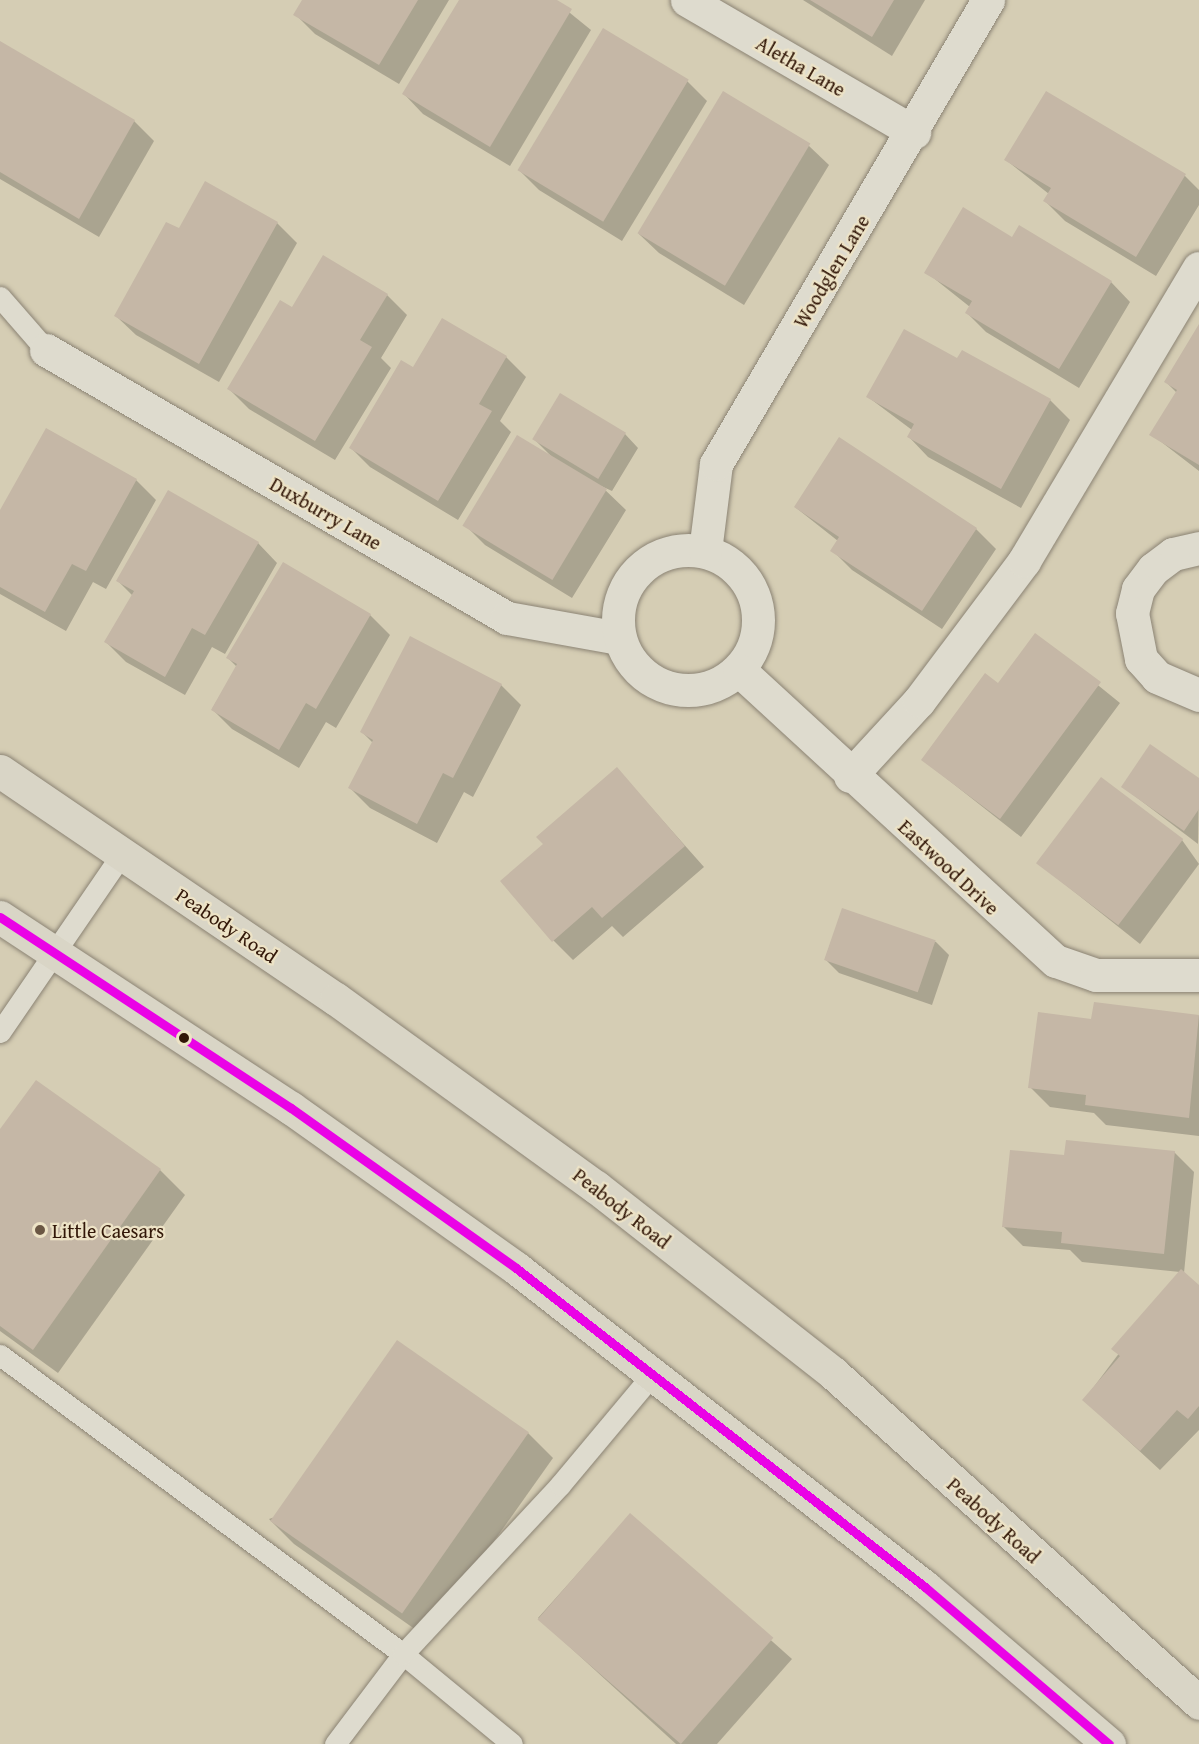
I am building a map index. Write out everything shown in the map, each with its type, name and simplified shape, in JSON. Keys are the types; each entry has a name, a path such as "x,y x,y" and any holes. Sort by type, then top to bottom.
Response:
{"main road":[{"name":"Peabody Road","path":"0,771 336,999 587,1180 833,1372 1199,1703"},
{"path":"0,917 58,951 320,1128 516,1268 925,1587 1108,1744"}],"street":[{"name":"Aletha Lane","path":"687,0 914,132"},
{"name":"Woodglen Lane","path":"705,551 716,464 914,132 988,0"},
{"path":"850,776 919,701 1024,561 1199,268"},
{"name":"Duxburry Lane","path":"46,350 507,618 619,638"},
{"path":"1199,548 1173,555 1153,569 1138,589 1132,613 1141,659 1156,677 1199,695"},
{"path":"705,551 737,568 757,600 757,637 739,670 707,689 670,689 637,670 619,638 620,602 638,570 669,552 705,551"},
{"name":"Eastwood Drive","path":"739,670 850,776 1056,961 1096,975 1199,975"}],"lane":[{"path":"1,301 46,350"},
{"path":"0,1032 58,951 122,854"},
{"path":"0,1355 403,1654 512,1744"},
{"path":"335,1744 403,1654 560,1485 652,1375"}],"building":[{"path":"302,0 418,0 379,65 293,15"},
{"path":"459,0 557,0 572,9 490,147 402,94"},
{"path":"810,0 894,0 872,37"},
{"path":"603,28 689,80 603,222 518,170"},
{"path":"0,41 135,120 79,219 0,172"},
{"path":"723,91 810,144 725,286 638,233"},
{"path":"1046,91 1186,174 1136,257 1043,201 1051,188 1004,160"},
{"path":"205,181 278,222 199,364 114,316 166,222 179,228"},
{"path":"963,207 1012,237 1019,225 1112,281 1059,369 965,313 972,301 924,273"},
{"path":"323,255 388,294 360,340 372,347 315,441 227,389 280,300 292,307"},
{"path":"442,318 507,356 479,404 492,411 438,501 349,448 401,360 413,367"},
{"path":"1199,324 1199,465 1149,435 1177,390 1164,382"},
{"path":"904,329 957,358 962,350 1051,399 1001,489 907,437 914,424 866,397"},
{"path":"560,393 626,433 598,479 532,439"},
{"path":"46,428 137,479 86,571 72,564 45,612 0,587 0,510"},
{"path":"517,435 607,489 552,580 462,526"},
{"path":"839,437 977,528 922,611 830,551 839,537 794,507"},
{"path":"168,490 259,542 205,635 192,628 165,677 104,642 134,591 116,581"},
{"path":"283,562 371,614 316,709 306,703 279,750 211,710 237,664 226,658"},
{"path":"1035,633 1101,682 1000,819 921,760 985,673 998,683"},
{"path":"410,636 502,684 453,778 443,773 417,824 348,788 373,740 360,732"},
{"path":"1150,744 1199,778 1199,809 1184,831 1121,787"},
{"path":"617,767 685,846 602,918 592,907 552,942 500,881 543,844 536,837"},
{"path":"1101,777 1183,839 1118,925 1036,863"},
{"path":"842,908 936,940 918,992 824,960"},
{"path":"1094,1002 1199,1015 1189,1118 1085,1105 1086,1095 1028,1088 1038,1012 1091,1019"},
{"path":"36,1080 161,1169 33,1350 0,1326 0,1129"},
{"path":"1066,1140 1175,1151 1164,1254 1061,1243 1062,1232 1002,1227 1010,1150 1064,1155"},
{"path":"1181,1269 1199,1285 1199,1406 1188,1419 1177,1410 1140,1451 1082,1400 1120,1356 1111,1349"},
{"path":"397,1340 529,1432 402,1613 270,1521"},
{"path":"630,1513 773,1638 681,1744 537,1619"}],"transit line":[{"path":"0,917 291,1108 516,1268 925,1587 1109,1744"}],"place":[{"name":"Little Caesars","path":"40,1230"}]}
